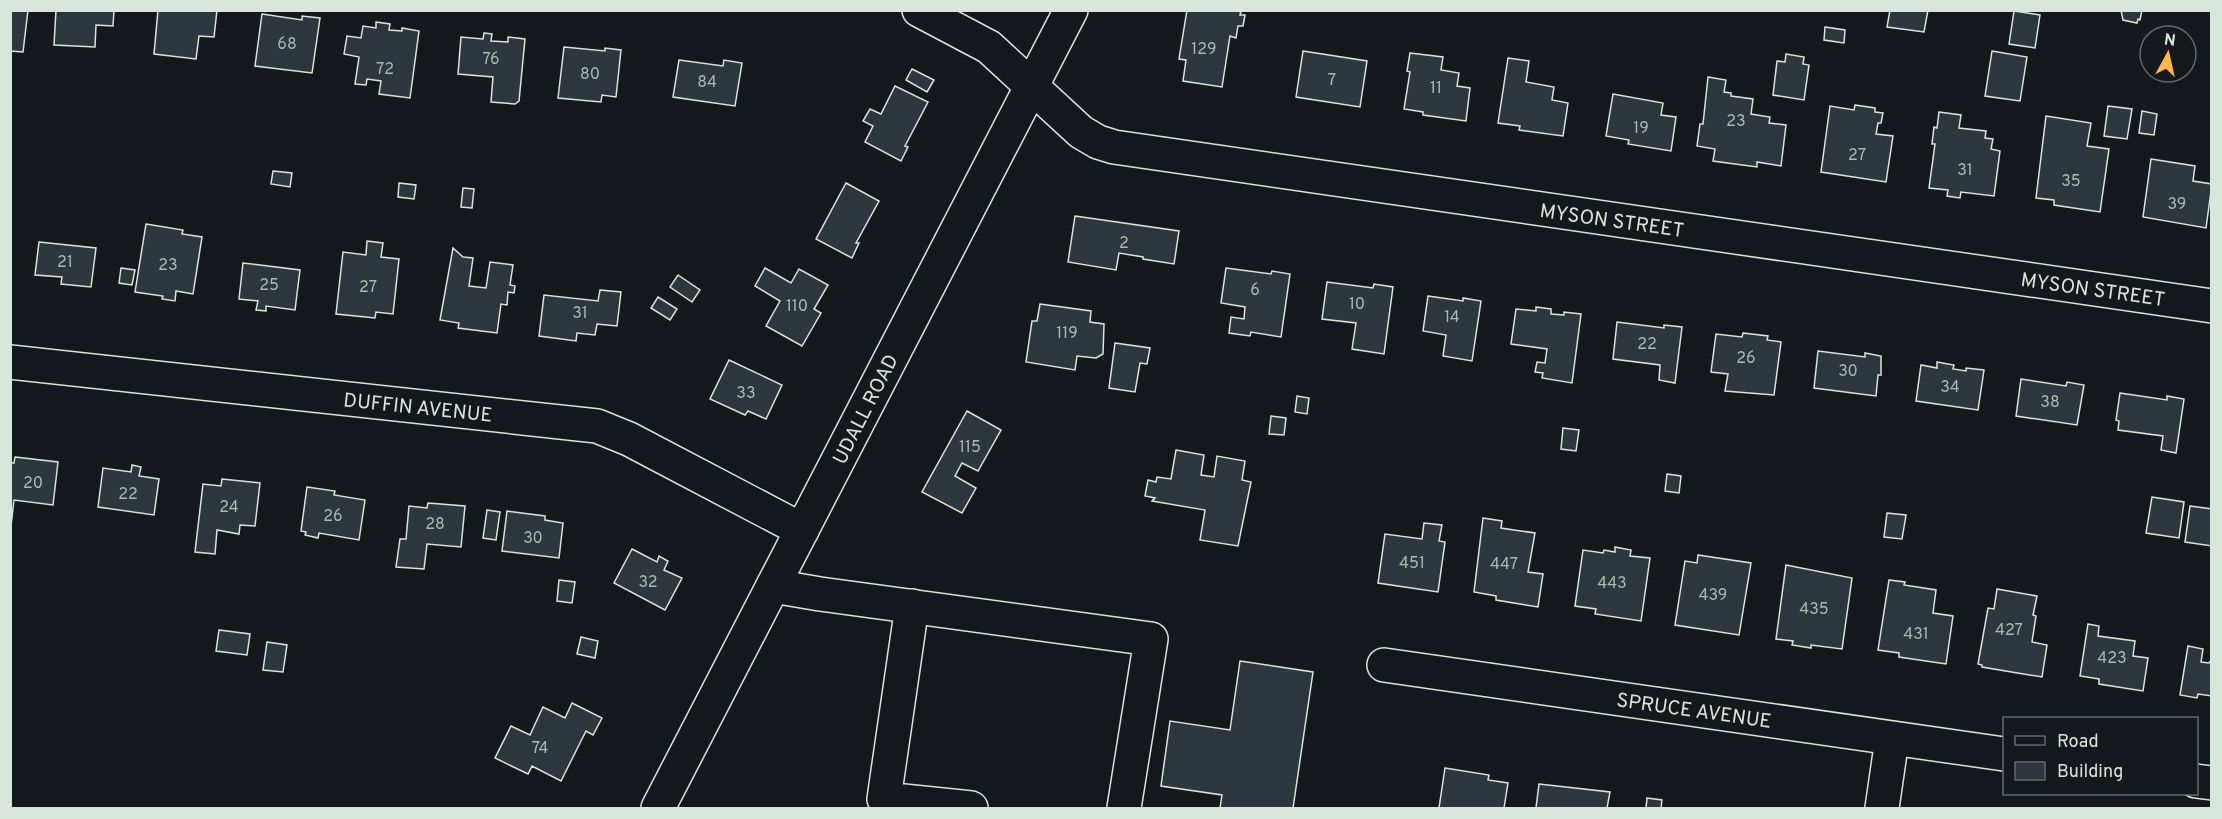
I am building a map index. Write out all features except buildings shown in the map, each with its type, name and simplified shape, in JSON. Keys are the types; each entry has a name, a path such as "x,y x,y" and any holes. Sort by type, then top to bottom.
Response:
{"street":[{"name":"MYSON STREET","path":"919,10 989,47 1081,132 1098,142 1131,151 2211,306"},
{"name":"UDALL ROAD","path":"658,808 1071,10"},
{"name":"DUFFIN AVENUE","path":"10,362 597,426 629,439 802,530"},
{"path":"773,586 824,595 1151,639 1124,808"},
{"path":"912,606 884,798 971,808"},
{"name":"SPRUCE AVENUE","path":"1384,665 2003,754"},
{"path":"1882,808 1892,739"}]}
